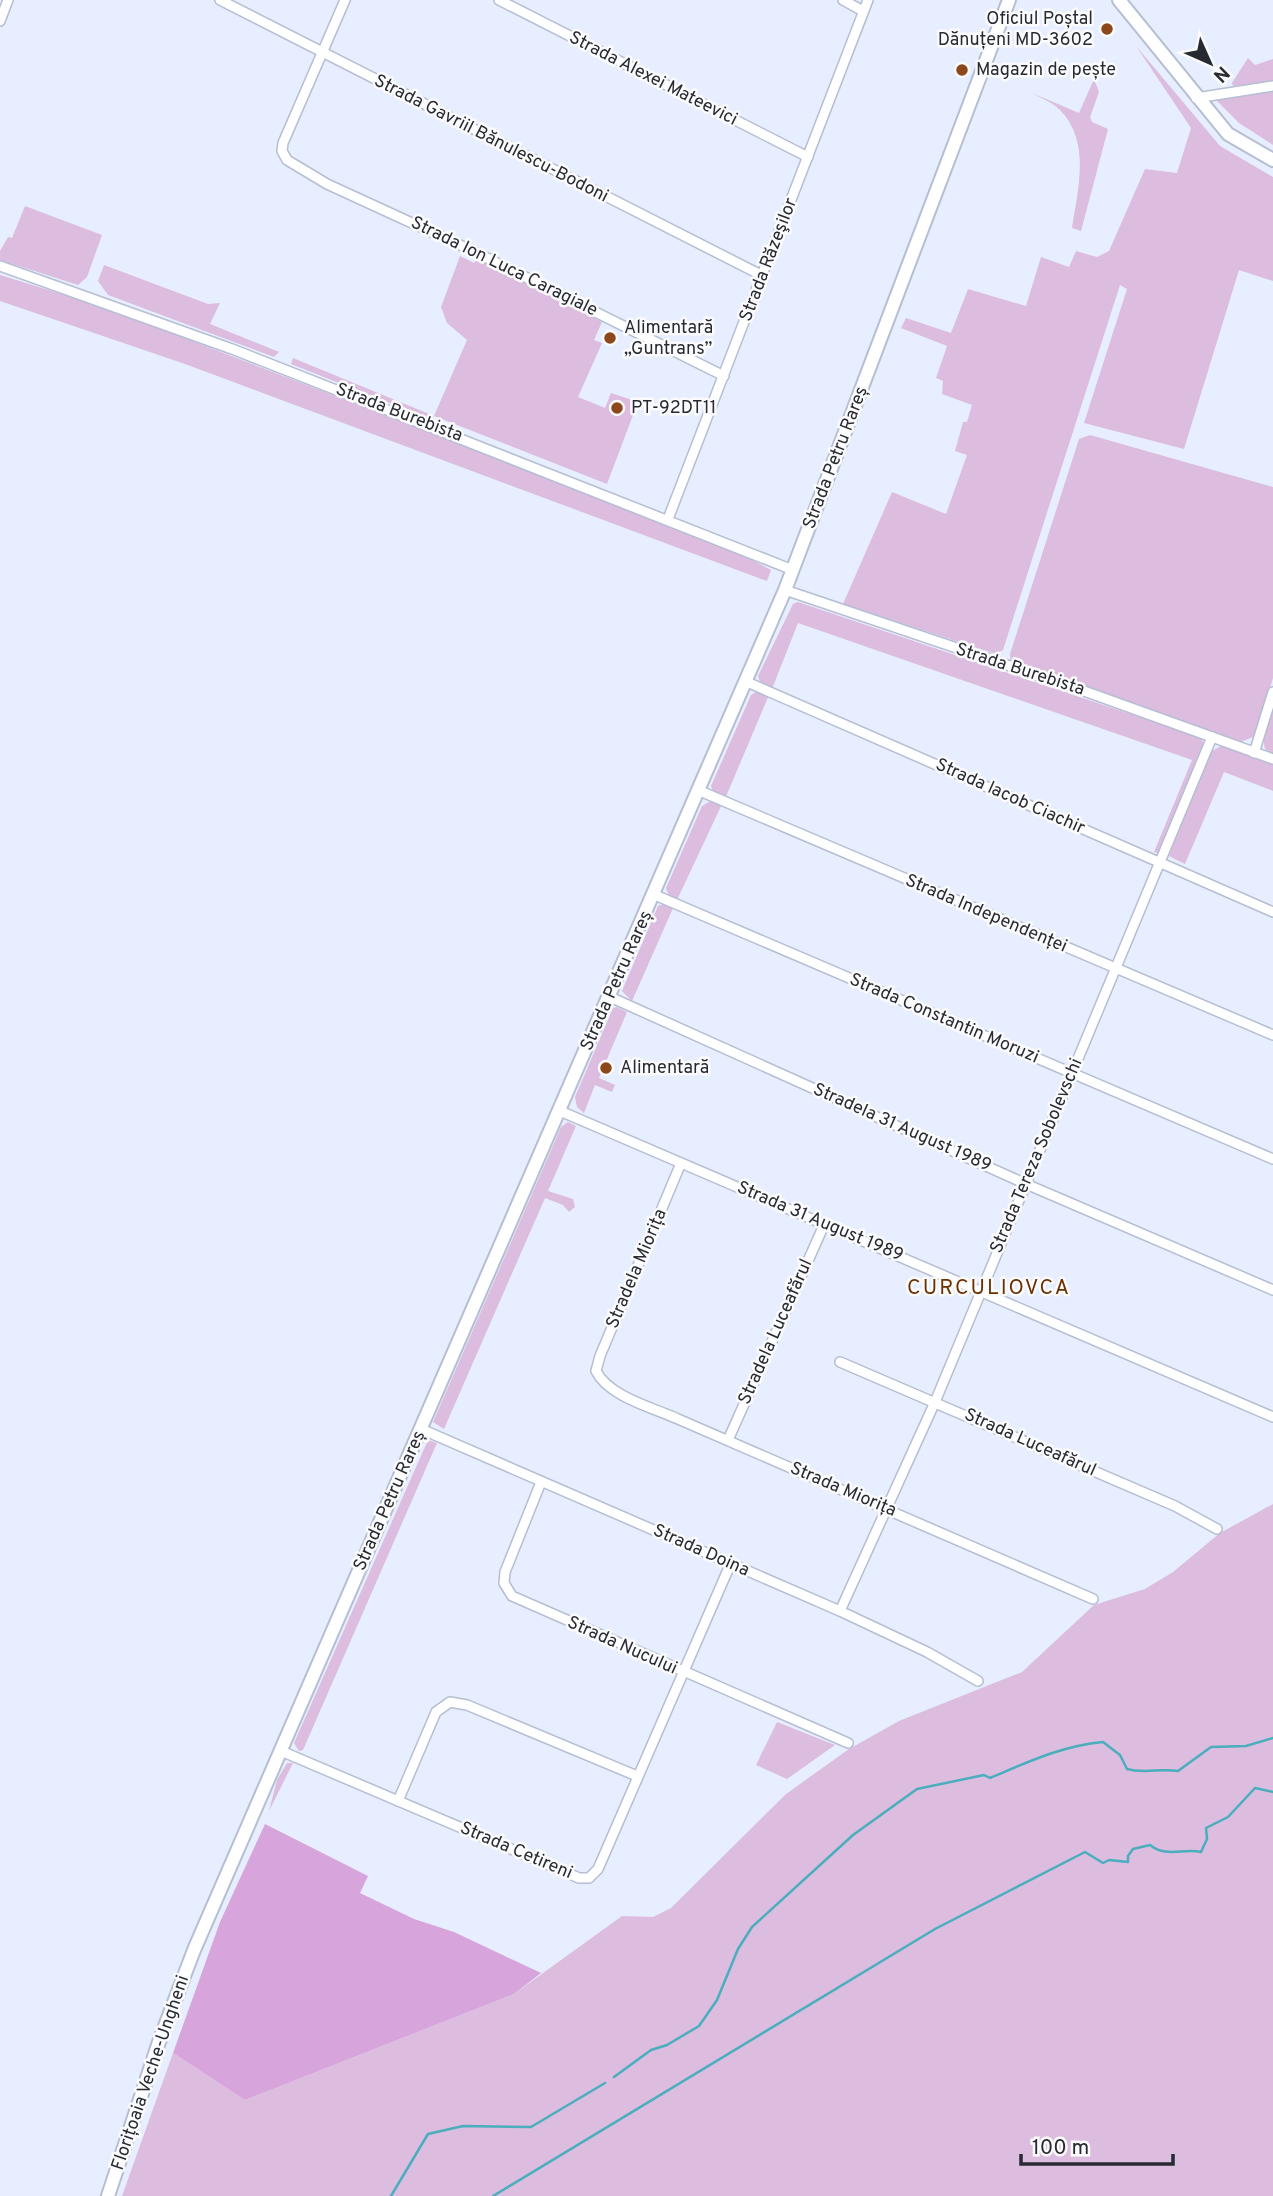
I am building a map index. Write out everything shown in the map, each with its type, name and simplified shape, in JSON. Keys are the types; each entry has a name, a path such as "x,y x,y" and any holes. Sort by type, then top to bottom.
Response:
{"main road":[{"name":"Strada Petru Rareș","path":"194,1950 747,682 793,570 1009,0"},
{"path":"1119,0 1196,98 1228,134 1273,160"},
{"name":"Florițoaia Veche-Ungheni","path":"108,2196 159,2042 194,1950"}],"street":[{"path":"0,21 8,0"},
{"name":"Strada Gavriil Bănulescu-Bodoni","path":"220,0 763,276"},
{"path":"322,53 345,0"},
{"name":"Strada Alexei Mateevici","path":"499,0 808,157"},
{"path":"843,0 863,11"},
{"name":"Strada Răzeşilor","path":"668,519 868,0"},
{"name":"Strada Ion Luca Caragiale","path":"322,53 284,143 285,158 327,184 463,247 724,376"},
{"path":"1196,98 1273,86"},
{"name":"Strada Burebista","path":"0,266 219,344 793,570"},
{"name":"Strada Burebista","path":"785,590 1273,759"},
{"name":"Strada Iacob Ciachir","path":"747,682 1273,912"},
{"path":"1254,753 1273,692"},
{"name":"Strada Tereza Sobolevschi","path":"840,1611 935,1402 1212,737"},
{"name":"Strada Independenței","path":"700,791 1273,1035"},
{"name":"Strada Constantin Moruzi","path":"654,895 1273,1159"},
{"name":"Stradela 31 August 1989","path":"610,997 1026,1184 1273,1290"},
{"name":"Strada 31 August 1989","path":"560,1111 1273,1418"},
{"name":"Stradela Miorița","path":"598,1374 600,1356 681,1163"},
{"name":"Stradela Luceafărul","path":"728,1440 824,1225"},
{"name":"Strada Luceafărul","path":"840,1362 1175,1506 1217,1529"},
{"name":"Strada Miorița","path":"598,1374 608,1386 625,1395 1093,1598"},
{"name":"Strada Doina","path":"421,1429 840,1611 927,1652 978,1681"},
{"name":"Strada Nucului","path":"541,1482 505,1572 504,1583 508,1591 524,1604 848,1744"},
{"name":"Strada Cetireni","path":"281,1751 584,1879 598,1869 730,1565"},
{"path":"398,1801 436,1713 450,1702 467,1705 638,1776"}],"shaded area":[{"path":"1136,46 1220,146 1273,177 1273,281 1239,270 1184,449 1084,423 1127,289 1120,285 1003,650 996,654 843,604 892,492 946,514 967,455 955,451 963,422 967,422 972,405 942,394 943,381 936,378 947,346 901,328 906,318 951,333 968,289 1026,306 1041,257 1069,267 1076,251 1097,257 1109,251 1145,169 1177,173 1191,128"},
{"path":"1248,58 1255,65 1273,59 1273,82 1233,86 1232,83"},
{"path":"1094,79 1099,92 1090,117 1092,122 1108,129 1081,231 1072,228 1080,166 1076,136 1070,122 1060,110 1032,93 1079,113"},
{"path":"1273,88 1273,145 1239,123 1214,98"},
{"path":"25,206 102,235 87,277 78,285 0,260 0,251 8,237 12,238"},
{"path":"460,256 474,263 477,259 602,322 594,340 602,343 578,397 605,408 611,393 638,402 607,484 434,416 467,340 447,323 441,307"},
{"path":"104,265 208,304 220,303 210,324 279,352 274,357 108,295 98,281"},
{"path":"0,275 104,307 728,547 771,570 767,581 185,364 0,301"},
{"path":"293,358 434,416 432,420 291,364"},
{"path":"1090,435 1273,487 1273,678 1255,736 1241,742 1011,663 1010,654 1079,439"},
{"path":"798,602 1201,738 1204,744 1158,853 1154,852 1192,760 798,623 772,689 761,685 758,676 793,604"},
{"path":"759,690 769,695 725,799 714,794 711,786 751,695"},
{"path":"1273,706 1273,754 1265,749 1263,738"},
{"path":"1221,746 1273,764 1273,791 1224,772 1185,864 1169,856 1210,752"},
{"path":"712,800 722,804 677,900 669,896 666,888 702,806"},
{"path":"666,903 674,906 632,1001 622,991 658,906"},
{"path":"613,1008 627,1012 599,1078 615,1085 612,1092 595,1085 584,1113 577,1107 575,1097"},
{"path":"568,1122 576,1126 548,1191 573,1199 575,1207 569,1212 563,1205 545,1198 444,1429 433,1422 561,1127"},
{"path":"428,1440 437,1443 303,1750 299,1751 294,1743"},
{"path":"1273,1504 1273,2196 122,2196 173,2053 245,2100 514,1994 622,1916 653,1917 671,1908 786,1794 849,1749 899,1721 1022,1672 1094,1605 1145,1589 1173,1572 1220,1533"},
{"path":"777,1722 835,1745 787,1779 756,1765"},
{"path":"287,1763 293,1763 269,1811 277,1780"},
{"path":"265,1824 368,1876 360,1893 414,1919 454,1932 541,1973 514,1994 245,2100 173,2053 220,1922"}],"waterway":[{"path":"614,2077 651,2050 667,2045 699,2026 717,2000 738,1949 752,1927 853,1835 917,1789 984,1775 990,1778 1045,1756 1088,1744 1103,1742 1120,1755 1127,1769 1178,1771 1211,1747 1246,1746 1273,1738"},
{"path":"493,2196 935,1929 1085,1852 1103,1863 1109,1860 1128,1862 1128,1856 1133,1849 1150,1845 1169,1852 1201,1852 1207,1839 1206,1828 1228,1817 1255,1788 1273,1792"},
{"path":"391,2196 428,2134 463,2126 531,2127 605,2083"}],"place":[{"name":"Oficiul Poștal Dănuțeni MD-3602","path":"1107,29"},
{"name":"Magazin de pește","path":"962,70"},
{"name":"Alimentară „Guntrans”","path":"610,338"},
{"name":"PT-92DT11","path":"617,408"},
{"name":"Alimentară","path":"606,1068"}],"district":[{"name":"CURCULIOVCA","path":"989,1288"}]}
